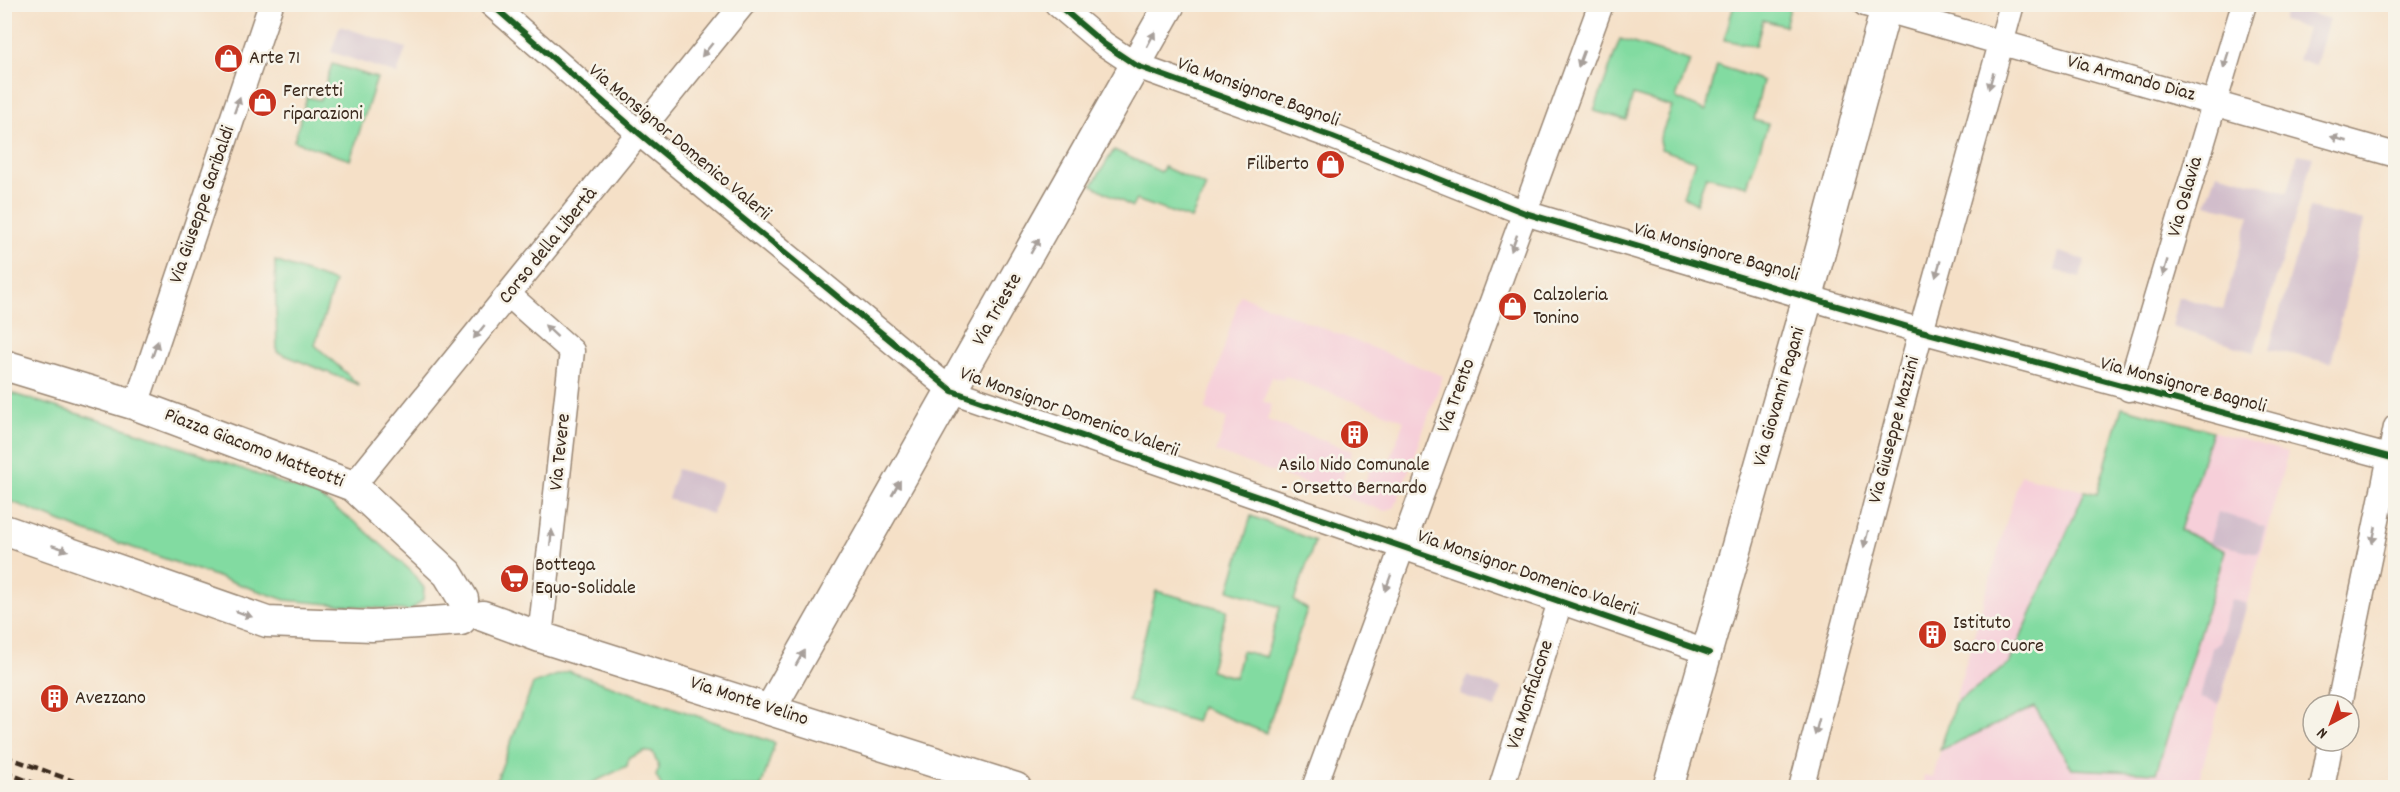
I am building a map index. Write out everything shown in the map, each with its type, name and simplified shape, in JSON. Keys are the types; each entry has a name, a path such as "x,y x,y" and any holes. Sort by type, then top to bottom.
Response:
{"street":[{"name":"Via Giuseppe Garibaldi","path":"136,405 271,4"},
{"name":"Via Monsignor Domenico Valerii","path":"491,4 640,134 952,391 1400,548 1709,652"},
{"name":"Corso della Libertà","path":"354,486 743,4"},
{"name":"Via Monsignore Bagnoli","path":"1057,4 1104,44 1137,66 1333,136 1525,213 1921,331 2129,389 2393,458"},
{"name":"Via Trieste","path":"771,708 1137,66 1170,4"},
{"name":"Via Trento","path":"1314,788 1601,4"},
{"name":"Via Giuseppe Mazzini","path":"1801,788 1921,331 2012,4"},
{"name":"Via Oslavia","path":"2129,389 2244,4"},
{"name":"Via Armando Diaz","path":"1879,6 2001,44 2396,155"},
{"name":"Via Giovanni Pagani","path":"1668,788 1709,652 1808,297 1879,6"},
{"name":"Via Tevere","path":"509,295 572,351 540,638"},
{"name":"Piazza Giacomo Matteotti","path":"4,365 136,405 354,486 448,574 469,612"},
{"path":"2342,693 2393,458 2396,427"},
{"path":"4,530 267,622 372,626 469,612"},
{"name":"Via Monfalcone","path":"1501,788 1560,602"},
{"name":"Via Monte Velino","path":"469,612 540,638 771,708 1016,788"},
{"path":"2322,788 2329,753"}],"shaded area":[{"path":"2287,7 2329,19 2316,65 2298,60 2307,29 2283,21"},
{"path":"340,26 406,48 397,74 331,52"},
{"path":"2298,154 2313,157 2254,352 2172,327 2179,297 2223,309 2250,215 2206,204 2217,173 2288,192"},
{"path":"2310,208 2364,221 2331,363 2269,349"},
{"path":"2059,252 2085,260 2080,278 2054,270"},
{"path":"1240,295 1443,376 1395,507 1384,511 1216,452 1227,418 1205,410","holes":["1285,376 1404,420 1389,463 1374,457 1363,488 1342,480 1352,451 1267,420 1272,405 1263,401 1272,377 1283,380"]},
{"path":"2122,407 2288,452 2197,787 1922,788 1924,775 1933,777 2020,475 2097,494"},
{"path":"677,469 722,483 712,514 668,499"},
{"path":"2218,512 2265,527 2258,553 2209,543"},
{"path":"2231,599 2247,604 2219,704 2200,698 2212,648 2219,642"},
{"path":"1467,676 1502,689 1495,708 1460,695"}],"green space":[{"path":"1734,4 1791,5 1785,26 1763,20 1756,46 1724,40"},
{"path":"1620,39 1690,61 1676,98 1706,111 1717,65 1763,81 1754,120 1768,124 1747,186 1706,176 1696,204 1683,196 1695,161 1661,149 1659,140 1672,107 1633,95 1626,120 1594,111"},
{"path":"332,64 377,78 350,160 294,141 307,97 320,100"},
{"path":"1114,150 1161,172 1164,167 1206,186 1191,219 1136,200 1132,207 1092,185"},
{"path":"275,261 335,282 315,345 359,385 277,352"},
{"path":"4,391 140,433 318,496 360,526 411,571 424,588 423,600 410,611 285,600 84,531 5,499"},
{"path":"2122,407 2212,431 2180,530 2225,551 2156,773 2072,769 2035,707 1940,750 1955,703 2009,664 2085,491 2097,494"},
{"path":"1251,516 1315,541 1294,601 1307,609 1266,733 1201,707 1196,722 1128,701 1156,591 1227,610 1210,671 1235,677 1242,651 1266,657 1280,607 1229,590"},
{"path":"568,671 775,743 761,787 662,787 656,776 659,768 653,753 644,751 629,758 627,766 584,787 572,785 568,788 494,787 533,684"}],"railway":[{"path":"4,756 93,788"},
{"path":"4,772 47,788"}],"cycle path":[{"path":"491,4 640,134 952,391 1709,653"},
{"path":"1057,4 1104,44 1137,66 1333,137 1525,213 1921,331 2396,459"}],"place":[{"name":"Arte 71","path":"228,59"},
{"name":"Ferretti riparazioni","path":"262,103"},
{"name":"Filiberto","path":"1330,165"},
{"name":"Calzoleria Tonino","path":"1512,307"},
{"name":"Asilo Nido Comunale - Orsetto Bernardo","path":"1354,435"},
{"name":"Bottega Equo-Solidale","path":"514,578"},
{"name":"Istituto Sacro Cuore","path":"1932,635"},
{"name":"Avezzano","path":"54,699"}]}
